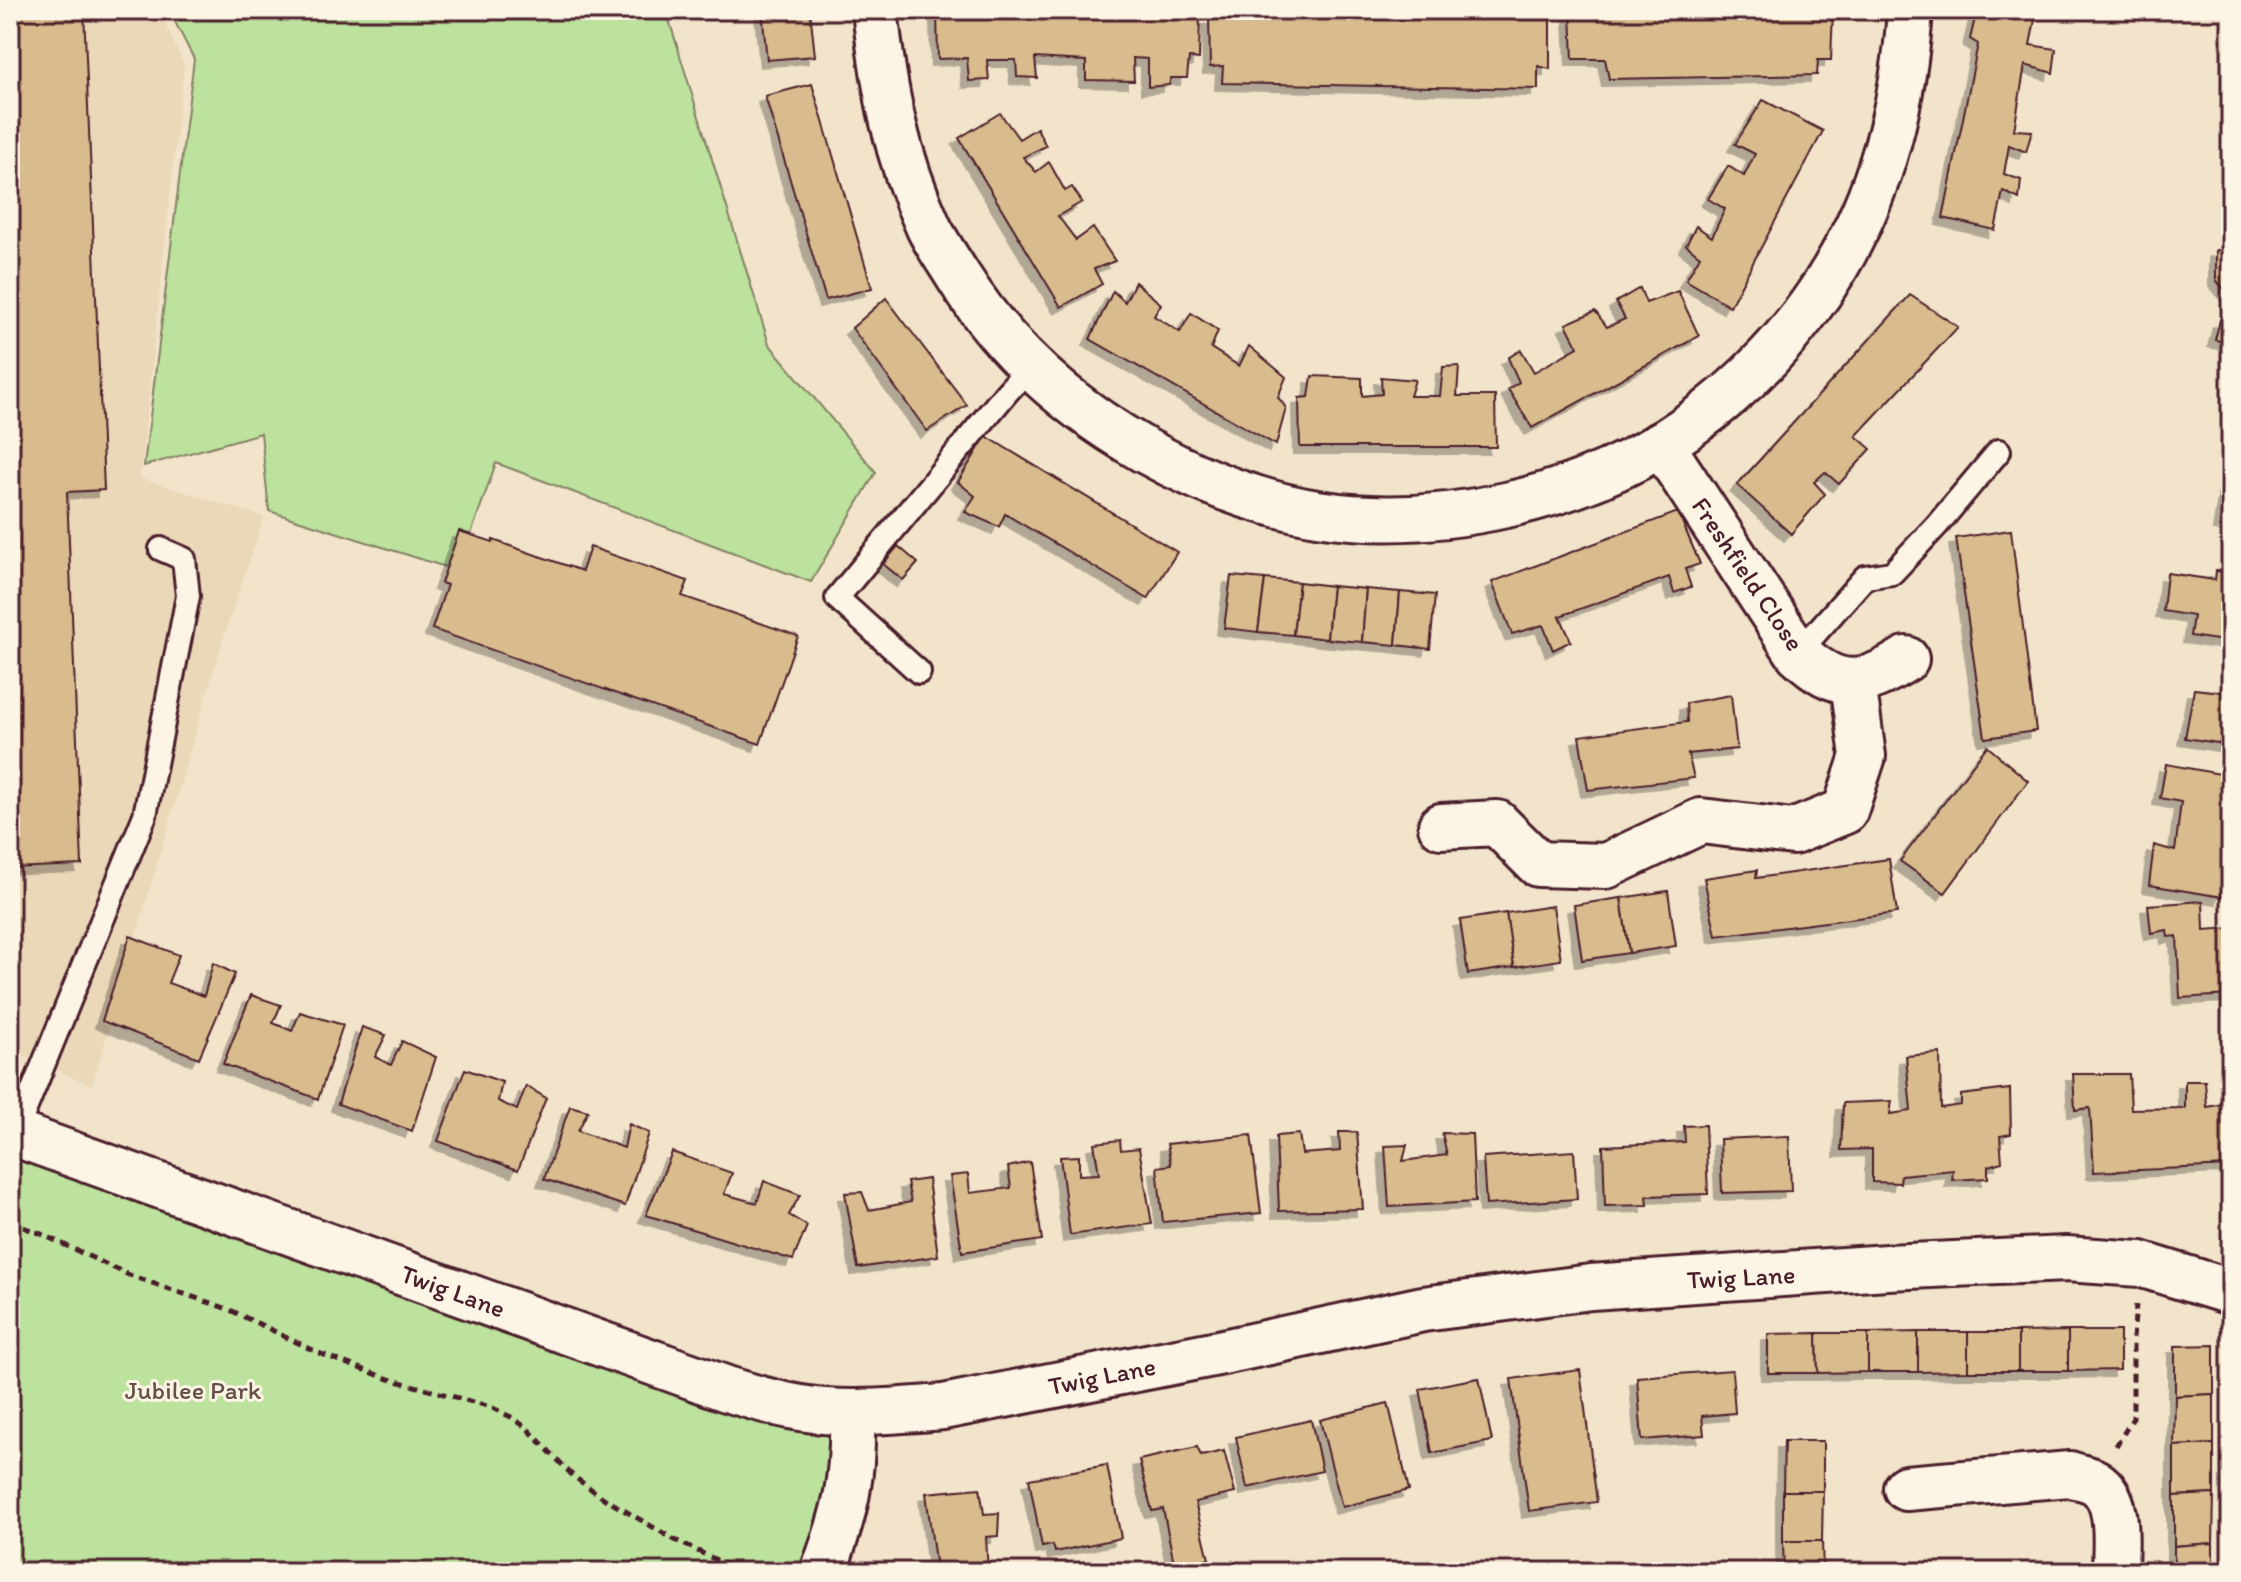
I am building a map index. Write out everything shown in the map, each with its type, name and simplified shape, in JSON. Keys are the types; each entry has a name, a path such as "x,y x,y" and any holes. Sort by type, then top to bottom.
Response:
{"street":[{"path":"875,10 881,64 900,156 931,232 974,302 1002,337 1067,399 1118,435 1169,463 1222,487 1270,502 1318,513 1364,518 1474,511 1526,500 1574,484 1661,444 1709,411 1745,379 1779,345 1807,310 1834,271 1857,227 1875,186 1889,141 1901,85 1910,10"},
{"name":"Freshfield Close","path":"1661,444 1798,653 1826,676 1853,682"},
{"path":"1441,826 1497,823 1538,864 1606,866 1701,821 1793,832 1845,811 1863,756 1853,682 1885,672 1906,659"},
{"name":"Twig Lane","path":"13,1133 727,1389 767,1402 826,1411 943,1407 1423,1309 1591,1287 1887,1267 2080,1259 2140,1264 2231,1292"},
{"path":"823,1572 847,1498 853,1455 852,1412"},
{"path":"1906,1488 2070,1474 2094,1482 2110,1497 2115,1526 2115,1572"}],"lane":[{"path":"919,672 837,598 1031,366"},
{"path":"1798,653 1865,577 1892,573 1999,451"},
{"path":"13,1133 145,815 188,596 184,559 161,549"}],"path":[{"path":"10,1222 129,1275 228,1309 321,1354 389,1379 491,1407 527,1428 573,1476 605,1499 730,1570 742,1572"},
{"path":"2094,1482 2133,1418 2133,1338 2140,1264"}],"shaded area":[{"path":"10,10 159,10 184,65 140,478 264,517 222,642 92,1086 10,1050"}],"green space":[{"path":"169,10 666,10 769,344 876,472 811,582 496,463 458,571 269,511 261,433 144,466 194,59"},
{"name":"Jubilee Park","path":"10,1133 852,1412 824,1572 10,1572"}],"building":[{"path":"12,10 84,10 104,490 67,492 82,865 10,868 10,430 16,430 13,349 10,349 10,196 20,195 16,108 10,108 10,50 14,50"},
{"path":"762,10 810,10 815,56 767,60"},
{"path":"1200,10 1199,59 1189,58 1187,78 1171,78 1169,85 1148,87 1148,59 1133,58 1134,81 1086,80 1086,61 1035,58 1037,78 1017,77 1016,60 987,60 989,80 969,81 967,58 938,59 937,13"},
{"path":"1977,10 2037,10 2030,45 2056,49 2053,73 2025,65 2014,130 2032,131 2026,152 2009,145 2004,174 2021,180 2019,199 2003,191 1995,230 1943,218 1978,44 1970,39"},
{"path":"1833,11 1831,60 1818,60 1817,75 1609,79 1605,59 1573,59 1571,12"},
{"path":"1550,17 1550,69 1538,66 1538,89 1222,83 1223,66 1210,67 1209,18"},
{"path":"812,84 872,288 826,300 765,96"},
{"path":"1763,100 1823,131 1730,306 1686,280 1700,256 1686,245 1696,226 1712,237 1725,209 1708,199 1728,166 1744,176 1755,154 1735,144"},
{"path":"1000,113 1019,139 1037,128 1046,146 1023,157 1036,172 1049,162 1065,191 1072,187 1082,202 1058,216 1076,240 1093,228 1115,261 1094,269 1102,284 1061,307 959,138"},
{"path":"2216,250 2231,251 2231,297 2216,280"},
{"path":"1135,282 1161,304 1154,316 1180,332 1191,313 1218,331 1211,348 1239,366 1249,346 1286,377 1278,397 1286,408 1276,445 1090,339 1113,291 1125,302"},
{"path":"1640,288 1646,303 1678,291 1699,336 1532,428 1508,389 1519,382 1508,358 1521,350 1534,372 1578,347 1566,324 1595,311 1607,327 1625,319 1616,302"},
{"path":"1910,295 1958,327 1856,436 1871,449 1839,484 1825,472 1814,482 1825,494 1791,534 1737,485"},
{"path":"886,298 967,405 927,431 852,328"},
{"path":"2220,320 2231,322 2231,343 2215,340"},
{"path":"1459,366 1457,396 1495,396 1496,447 1300,447 1299,398 1309,397 1312,376 1362,378 1362,396 1382,394 1381,377 1415,380 1410,396 1440,396 1443,367"},
{"path":"986,436 1177,552 1148,599 1005,514 999,527 965,512 975,496 958,482"},
{"path":"2231,452 2231,525 2220,523"},
{"path":"1678,512 1700,564 1685,569 1691,587 1674,593 1669,577 1560,616 1571,641 1553,650 1543,625 1512,634 1492,582"},
{"path":"2011,530 2036,731 1985,738 1956,538"},
{"path":"459,531 582,571 590,547 688,581 682,596 798,636 760,744 432,629 447,585 441,583"},
{"path":"898,546 918,563 903,580 883,564"},
{"path":"2216,571 2231,572 2231,642 2190,636 2193,616 2163,611 2167,573 2215,580"},
{"path":"1231,576 1265,579 1258,632 1224,628"},
{"path":"1265,579 1299,582 1293,635 1258,632"},
{"path":"1299,582 1332,586 1327,639 1293,635"},
{"path":"1332,586 1366,589 1362,642 1327,639"},
{"path":"1366,589 1400,592 1396,645 1362,642"},
{"path":"1400,592 1435,595 1430,649 1396,645"},
{"path":"2194,689 2231,693 2231,745 2185,738"},
{"path":"1731,695 1737,749 1688,754 1694,778 1588,790 1579,736 1687,722 1686,703"},
{"path":"1987,746 2028,781 1945,893 1900,861"},
{"path":"2166,764 2231,776 2231,852 2223,897 2149,885 2154,845 2175,851 2181,802 2160,798"},
{"path":"1889,859 1897,913 1716,936 1704,878 1757,870 1756,878"},
{"path":"1668,891 1676,946 1629,953 1621,898"},
{"path":"1621,898 1629,953 1582,960 1574,905"},
{"path":"2203,901 2204,930 2231,928 2231,995 2180,998 2177,936 2168,937 2167,930 2151,933 2148,905"},
{"path":"1553,906 1561,960 1514,967 1506,913"},
{"path":"1506,913 1514,967 1468,974 1460,920"},
{"path":"130,936 179,955 168,983 204,996 213,963 235,974 199,1058 102,1021"},
{"path":"251,995 281,1005 273,1023 292,1031 300,1012 343,1025 318,1099 223,1064"},
{"path":"362,1027 386,1035 375,1057 391,1065 402,1041 436,1057 412,1131 338,1104"},
{"path":"1940,1053 1941,1108 1961,1105 1961,1095 2010,1089 2011,1134 2000,1136 2002,1162 1988,1166 1988,1178 1952,1180 1953,1170 1901,1175 1900,1183 1872,1182 1872,1149 1841,1150 1843,1103 1892,1101 1890,1114 1911,1111 1906,1056"},
{"path":"465,1069 502,1082 498,1101 517,1110 526,1086 546,1098 518,1170 438,1141"},
{"path":"2073,1074 2129,1074 2131,1109 2185,1108 2185,1081 2205,1081 2207,1107 2229,1103 2230,1166 2094,1172 2090,1108 2075,1110"},
{"path":"570,1106 588,1111 578,1131 624,1148 629,1124 649,1133 625,1206 544,1179"},
{"path":"1705,1125 1708,1194 1647,1196 1648,1205 1605,1206 1603,1146 1685,1142 1684,1126"},
{"path":"1339,1132 1357,1132 1363,1209 1279,1211 1276,1136 1299,1134 1302,1154 1340,1151"},
{"path":"1442,1133 1472,1134 1475,1202 1389,1207 1385,1146 1407,1145 1403,1161 1447,1155"},
{"path":"1251,1135 1261,1213 1163,1222 1157,1167 1171,1165 1167,1144"},
{"path":"1789,1136 1791,1191 1722,1193 1720,1139"},
{"path":"1120,1140 1121,1150 1139,1148 1152,1224 1070,1235 1060,1157 1079,1156 1079,1175 1099,1174 1094,1143"},
{"path":"1574,1151 1577,1199 1486,1205 1483,1157"},
{"path":"672,1152 732,1173 724,1194 757,1203 764,1181 800,1195 789,1215 807,1226 793,1260 646,1215"},
{"path":"1030,1162 1042,1240 962,1252 950,1176 968,1174 970,1193 1011,1188 1008,1167"},
{"path":"928,1179 938,1256 858,1268 845,1193 862,1192 869,1210 911,1202 907,1182"},
{"path":"2068,1331 2120,1331 2120,1370 2068,1371"},
{"path":"2068,1331 2068,1371 2018,1371 2018,1332"},
{"path":"1918,1332 1918,1372 1868,1372 1868,1333"},
{"path":"1918,1332 1968,1332 1968,1371 1918,1372"},
{"path":"1968,1332 2018,1332 2018,1371 1968,1371"},
{"path":"1817,1333 1818,1373 1768,1373 1768,1334"},
{"path":"1817,1333 1868,1333 1868,1372 1818,1373"},
{"path":"2214,1345 2214,1394 2175,1396 2175,1346"},
{"path":"1580,1370 1597,1502 1529,1511 1511,1379"},
{"path":"1732,1370 1735,1413 1702,1416 1704,1435 1642,1440 1637,1377"},
{"path":"1479,1378 1492,1441 1432,1453 1420,1389"},
{"path":"2214,1394 2214,1444 2174,1446 2175,1396"},
{"path":"1388,1403 1409,1490 1342,1507 1320,1420"},
{"path":"1311,1420 1322,1471 1247,1488 1236,1437"},
{"path":"1784,1441 1823,1441 1823,1491 1783,1491"},
{"path":"2214,1444 2214,1494 2174,1496 2174,1446"},
{"path":"1197,1447 1201,1456 1224,1451 1235,1493 1195,1502 1209,1559 1175,1568 1163,1509 1152,1511 1139,1460"},
{"path":"1107,1465 1121,1538 1055,1552 1053,1545 1042,1547 1029,1479"},
{"path":"980,1488 984,1514 999,1513 998,1536 986,1537 988,1572 965,1572 963,1564 936,1569 926,1493"},
{"path":"1783,1491 1823,1491 1822,1541 1783,1541"},
{"path":"2214,1494 2213,1543 2174,1546 2174,1496"},
{"path":"1783,1541 1822,1541 1823,1572 1784,1572"},
{"path":"2213,1543 2213,1572 2174,1572 2174,1546"},
{"path":"2052,1569 2052,1572 1952,1572 1952,1570"}]}
